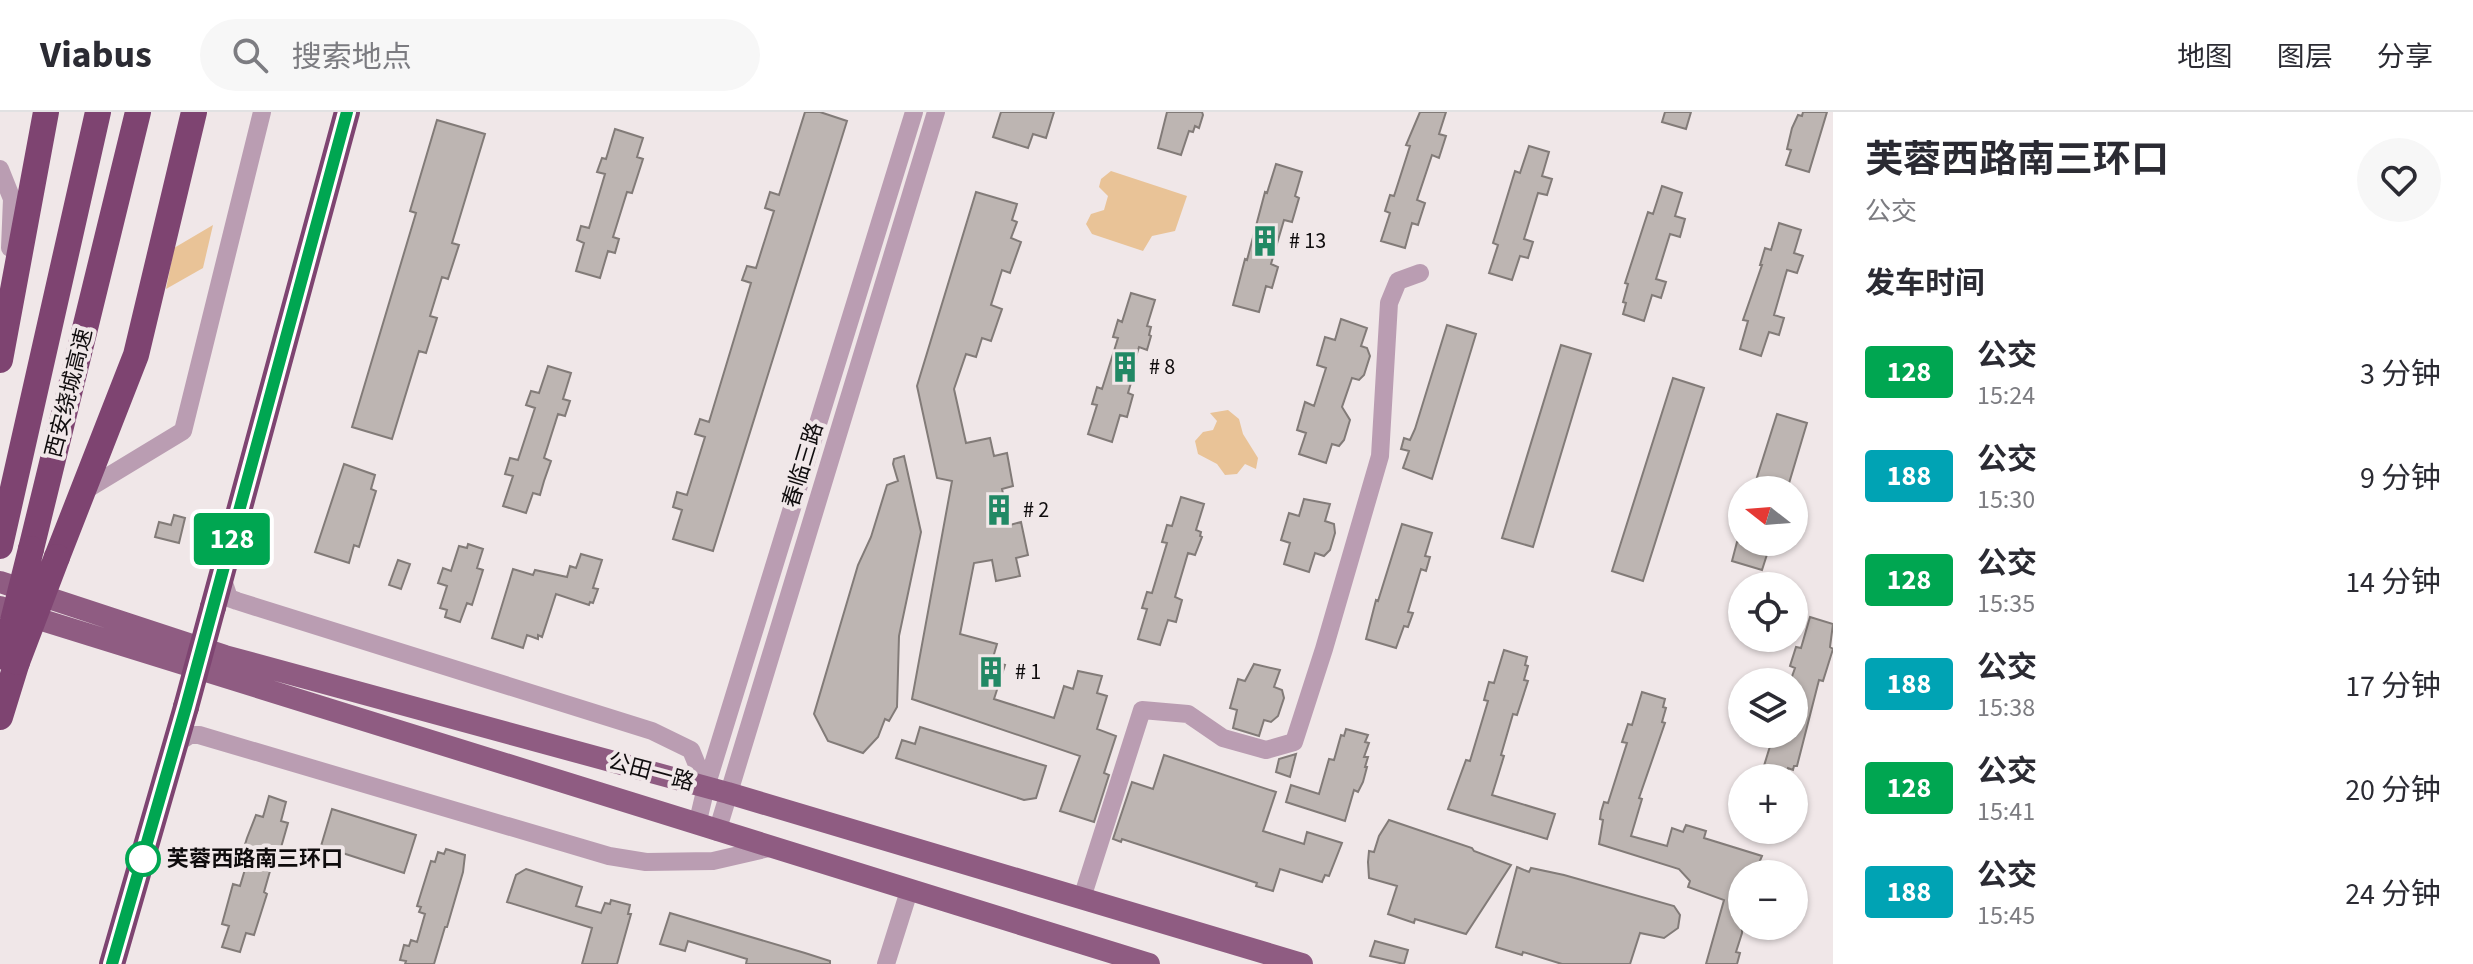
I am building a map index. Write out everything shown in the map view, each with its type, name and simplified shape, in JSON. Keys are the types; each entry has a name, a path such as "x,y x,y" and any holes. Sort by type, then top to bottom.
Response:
{"highway":[{"path":"0,360 46,112"},
{"name":"西安绕城高速","path":"1,543 98,112"},
{"name":"西安绕城高速","path":"7,664 31,549 138,112"},
{"path":"0,717 7,664 57,557 136,355 194,112"},
{"path":"112,964 176,744 347,112"}],"main road":[{"name":"公田一路","path":"0,582 225,656 717,790 1302,964"},
{"name":"公田一路","path":"0,607 1149,964"}],"street":[{"path":"84,491 183,431 262,112"},
{"name":"春临三路","path":"707,828 914,112"},
{"name":"春临三路","path":"717,790 936,112"},
{"path":"0,169 12,199 11,238 0,299"},
{"path":"1082,898 1142,710 1188,714 1223,738 1266,750 1294,742 1380,456 1389,303 1398,281 1420,273"},
{"path":"222,577 229,598 237,601 652,731 691,750 717,790"},
{"path":"176,744 190,735 199,735 609,856 646,862 713,861 769,848"},
{"path":"886,964 909,891"}],"shaded area":[{"path":"1111,171 1187,196 1175,231 1152,236 1143,251 1092,234 1086,224 1091,214 1104,210 1108,196 1099,187 1101,179"},
{"path":"213,225 203,268 166,289 174,248"},
{"path":"1228,410 1239,419 1243,434 1258,458 1256,469 1245,464 1237,474 1225,475 1217,464 1198,454 1195,441 1203,432 1213,430 1217,421 1210,413"}],"building":[{"path":"805,112 820,112 847,121 713,551 673,539 682,510 673,507 677,492 687,495 705,437 695,434 700,419 709,422 751,283 742,280 747,266 756,268 774,211 765,208 770,192 779,195"},
{"path":"1001,112 1054,112 1046,138 1033,134 1028,148 993,137"},
{"path":"1167,112 1202,112 1203,115 1199,128 1195,126 1193,132 1189,131 1181,155 1158,148"},
{"path":"1420,112 1446,112 1439,134 1446,136 1439,158 1432,155 1417,200 1425,203 1418,225 1412,223 1405,248 1381,241 1390,213 1385,211 1390,195 1394,196 1410,146 1406,145"},
{"path":"1665,112 1691,112 1686,129 1662,122"},
{"path":"1803,112 1827,112 1809,172 1786,165 1791,150 1787,149 1792,128 1798,115 1802,116"},
{"path":"437,120 485,134 452,243 459,245 448,279 442,277 430,316 437,318 426,353 419,351 392,439 352,427 416,213 410,211"},
{"path":"615,129 643,138 637,157 643,159 632,193 627,192 613,237 619,239 615,253 608,251 600,278 576,271 584,243 577,240 581,226 589,228 605,174 597,172 602,158 606,159"},
{"path":"1529,146 1549,152 1542,176 1552,179 1547,195 1538,193 1524,239 1533,242 1528,258 1520,256 1512,280 1489,273 1498,245 1493,243 1515,171 1520,173"},
{"name":"# 13","path":"1276,164 1302,172 1292,222 1284,220 1271,264 1278,267 1272,288 1266,286 1259,312 1233,305"},
{"path":"1662,186 1682,193 1675,216 1685,219 1680,237 1670,234 1656,279 1666,282 1661,298 1652,295 1644,321 1623,314 1628,284 1625,283 1648,212 1653,214"},
{"path":"976,192 1017,204 1012,220 1017,222 1011,238 1021,242 1010,273 1002,270 991,305 1002,309 991,341 982,338 976,357 966,354 954,389 966,443 990,438 994,456 1007,453 1013,486 1002,489 1010,525 1021,522 1028,555 1016,558 1020,576 996,581 992,560 974,563 960,634 997,644 992,661 1005,665 994,699 1054,718 1064,686 1073,689 1078,671 1102,676 1097,693 1107,696 1097,729 1116,736 1104,773 1109,775 1094,822 1060,811 1080,756 912,699 952,481 937,478 917,386"},
{"path":"1779,223 1801,230 1794,253 1803,256 1797,273 1787,270 1774,315 1784,318 1779,335 1769,332 1761,356 1740,349 1748,321 1743,320 1765,248 1771,250"},
{"name":"# 8","path":"1131,293 1155,300 1147,326 1151,327 1151,336 1147,350 1139,347 1128,382 1131,383 1128,393 1133,395 1127,417 1120,415 1112,442 1088,434 1097,405 1092,404 1097,387 1102,389 1118,338 1113,337 1118,320 1122,322"},
{"path":"1341,319 1367,328 1361,346 1367,348 1370,356 1364,375 1359,380 1352,378 1342,407 1350,420 1344,440 1339,446 1332,444 1326,463 1299,454 1306,433 1297,430 1305,402 1314,406 1326,368 1317,365 1325,337 1335,340"},
{"path":"1447,325 1476,334 1432,479 1403,468 1409,451 1401,449 1404,438 1410,440 1415,429"},
{"path":"1561,345 1591,354 1533,547 1502,538"},
{"path":"548,366 571,373 563,399 570,401 565,416 558,414 544,458 551,461 540,495 533,493 526,513 503,506 513,476 505,474 510,458 518,460 535,408 526,405 531,391 539,393"},
{"path":"1673,378 1704,388 1643,581 1612,571"},
{"path":"1777,414 1807,423 1791,476 1757,476"},
{"path":"904,456 921,532 899,636 897,707 889,721 885,719 878,737 863,753 828,741 814,714 858,565 871,537 887,485 898,481 894,459"},
{"path":"344,464 375,475 371,489 376,491 359,547 354,545 349,563 315,552"},
{"path":"1181,497 1204,504 1196,530 1201,532 1202,537 1195,555 1188,553 1175,597 1182,600 1176,622 1168,620 1160,645 1138,639 1147,609 1142,608 1147,592 1152,593 1167,543 1162,542 1167,525 1172,526"},
{"path":"1304,499 1330,504 1325,521 1334,524 1335,533 1330,550 1324,556 1315,553 1309,572 1284,564 1290,543 1281,540 1289,513 1299,516"},
{"path":"174,515 185,518 179,543 155,537 159,522 171,525"},
{"path":"1402,524 1432,533 1425,556 1430,557 1426,571 1421,569 1408,612 1413,613 1408,627 1404,626 1396,648 1366,639"},
{"path":"468,544 483,549 477,568 483,570 472,605 467,603 460,622 445,617 447,610 440,608 447,586 438,583 443,568 451,571 459,546 467,548"},
{"path":"581,554 602,560 593,588 598,589 593,603 589,605 556,594 542,637 538,635 538,639 527,635 523,648 492,638 513,569 533,575 535,570 567,577 570,566 576,568"},
{"path":"1733,556 1766,556 1762,570 1732,561"},
{"path":"398,560 410,564 401,589 389,585"},
{"path":"1810,617 1833,624 1830,647 1833,649 1823,681 1819,680 1808,723 1808,668 1790,666 1794,652 1808,652"},
{"path":"1504,650 1527,657 1524,680 1528,681 1517,715 1513,714 1492,795 1555,814 1547,839 1448,809 1466,760 1470,761 1488,701 1484,700 1489,682 1494,683"},
{"path":"1254,664 1280,670 1274,687 1282,690 1284,698 1278,716 1271,722 1264,720 1259,736 1233,728 1237,710 1230,708 1238,679 1245,681"},
{"path":"1642,692 1665,699 1662,722 1665,723 1639,798 1642,799 1631,836 1667,846 1672,828 1683,832 1686,825 1706,831 1704,838 1762,856 1760,860 1728,860 1728,940 1740,940 1737,964 1706,964 1724,900 1688,887 1690,881 1679,869 1599,844 1603,820 1600,819 1601,812 1604,802 1608,803 1627,743 1622,742 1628,724 1632,725"},
{"path":"920,727 1046,766 1036,798 1024,800 896,758 902,740 915,744"},
{"path":"1346,729 1368,735 1365,742 1369,743 1364,757 1368,757 1363,782 1358,792 1354,790 1345,821 1286,802 1291,785 1319,794 1329,759 1334,760 1341,735 1344,736"},
{"path":"1769,748 1802,748 1798,764 1765,764"},
{"path":"1296,754 1290,777 1276,772 1279,759"},
{"path":"1164,755 1276,792 1263,831 1304,844 1307,832 1342,843 1329,876 1325,875 1322,882 1280,869 1273,891 1122,839 1121,842 1113,839 1132,782 1153,789"},
{"path":"269,796 286,802 281,821 288,823 276,865 272,864 264,892 267,894 254,935 246,933 240,952 222,947 229,926 222,924 233,884 240,886 249,856 242,854 247,838 256,815 263,817"},
{"path":"332,809 416,835 404,873 321,846"},
{"path":"1389,820 1472,848 1511,865 1466,934 1388,914 1397,886 1369,878 1368,862 1369,851 1374,852"},
{"path":"446,849 465,855 463,872 434,964 405,964 406,961 400,960 404,945 409,946 411,940 417,942 425,914 419,912 421,907 417,906 431,861 435,862 438,852 444,854"},
{"path":"1517,867 1529,872 1531,868 1564,875 1674,906 1680,915 1678,928 1664,938 1640,933 1630,964 1562,964 1496,947"},
{"path":"526,869 582,887 576,906 601,913 605,903 610,904 611,900 630,905 628,914 631,914 617,964 582,964 592,928 507,902 516,875"},
{"path":"670,913 805,953 830,961 830,964 746,964 747,959 688,941 685,951 660,944"},
{"path":"1375,941 1408,950 1404,964 1370,956"}],"bus line":[{"name":"128","path":"112,964 186,707 347,112"}],"place":[{"name":"# 13","path":"1265,241"},
{"name":"# 8","path":"1125,367"},
{"name":"# 2","path":"999,510"},
{"name":"# 1","path":"991,672"},
{"name":"芙蓉西路南三环口","path":"143,859"}]}
